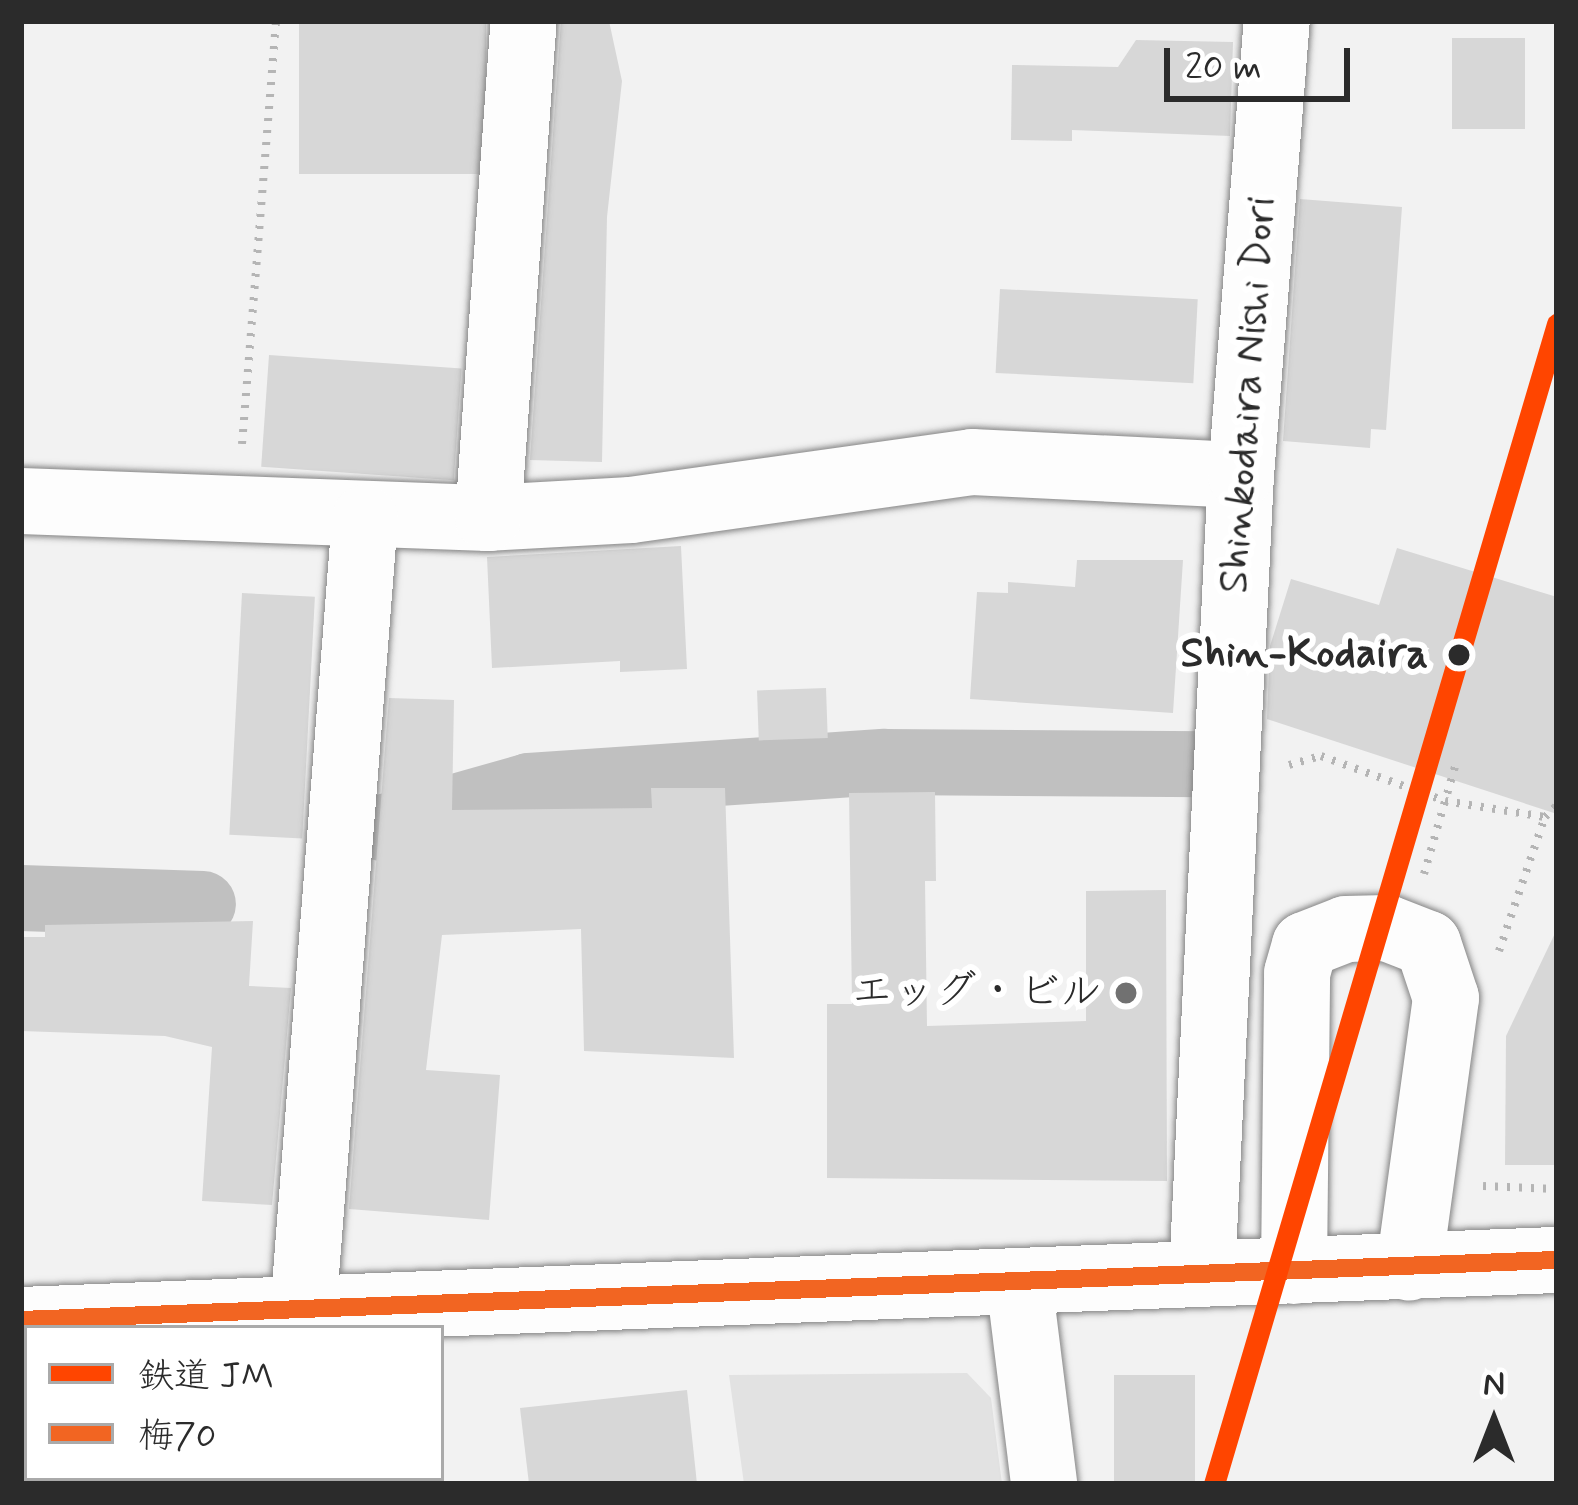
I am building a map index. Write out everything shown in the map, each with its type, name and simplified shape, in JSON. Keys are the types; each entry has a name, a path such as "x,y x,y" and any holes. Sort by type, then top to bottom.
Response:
{"street":[{"path":"488,518 524,21"},
{"name":"Shinkodaira Nishi Dori","path":"1202,1274 1240,475 1277,21"},
{"path":"21,501 365,518 488,518 632,510 972,462 1240,475"},
{"path":"303,1312 365,518"},
{"path":"1294,1270 1297,974 1305,945 1346,929 1387,928 1428,944 1446,998 1409,1268"},
{"path":"21,1320 199,1322 303,1312 1557,1260"},
{"path":"1019,1282 1044,1484"}],"path":[{"path":"237,513 276,21"},
{"path":"1270,771 1321,756 1445,801 1545,817"},
{"path":"1421,883 1457,760"}],"shaded area":[{"path":"967,1373 991,1398 1002,1484 744,1484 729,1375"}],"building":[{"path":"299,21 486,21 486,174 299,174"},
{"path":"561,21 609,21 622,81 607,217 602,462 530,460"},
{"path":"1452,38 1525,38 1525,129 1452,129"},
{"path":"1136,40 1233,42 1230,136 1072,130 1072,141 1011,140 1012,65 1118,67"},
{"path":"1300,199 1402,207 1386,430 1371,429 1370,448 1283,441"},
{"path":"1000,289 1198,299 1193,383 996,373"},
{"path":"269,355 462,368 454,480 261,467"},
{"path":"681,546 687,669 620,672 620,661 492,668 487,557"},
{"path":"1397,548 1557,597 1557,814 1267,719 1270,646 1291,579 1379,605"},
{"path":"1077,560 1183,560 1173,713 970,699 977,592 1008,593 1008,582 1075,587"},
{"path":"242,593 315,597 302,838 229,835"},
{"path":"826,688 828,738 759,740 757,690"},
{"path":"389,698 454,700 452,810 652,808 651,788 725,788 734,1058 584,1051 581,929 442,935 426,1070 500,1075 489,1220 349,1209"},
{"path":"935,792 936,881 925,881 927,1026 1086,1021 1086,891 1166,890 1167,1181 827,1178 827,1004 852,1004 849,793"},
{"path":"253,921 249,986 291,988 272,1205 202,1201 212,1047 165,1036 21,1031 21,937 45,937 45,925"},
{"path":"1557,929 1557,1165 1505,1165 1506,1036"},
{"path":"1114,1375 1195,1375 1195,1484 1114,1484"},
{"path":"687,1390 697,1484 529,1484 520,1408"}],"waterway":[{"path":"381,828 529,786 885,762 1209,764"},
{"path":"21,898 203,904"}],"rail line":[{"name":"JM","path":"1214,1484 1557,324"}],"transit line":[{"name":"梅70","path":"21,1320 1557,1260"}],"place":[{"name":"Shin-Kodaira","path":"1459,655"},
{"name":"エッグ・ビル","path":"1126,993"}]}
